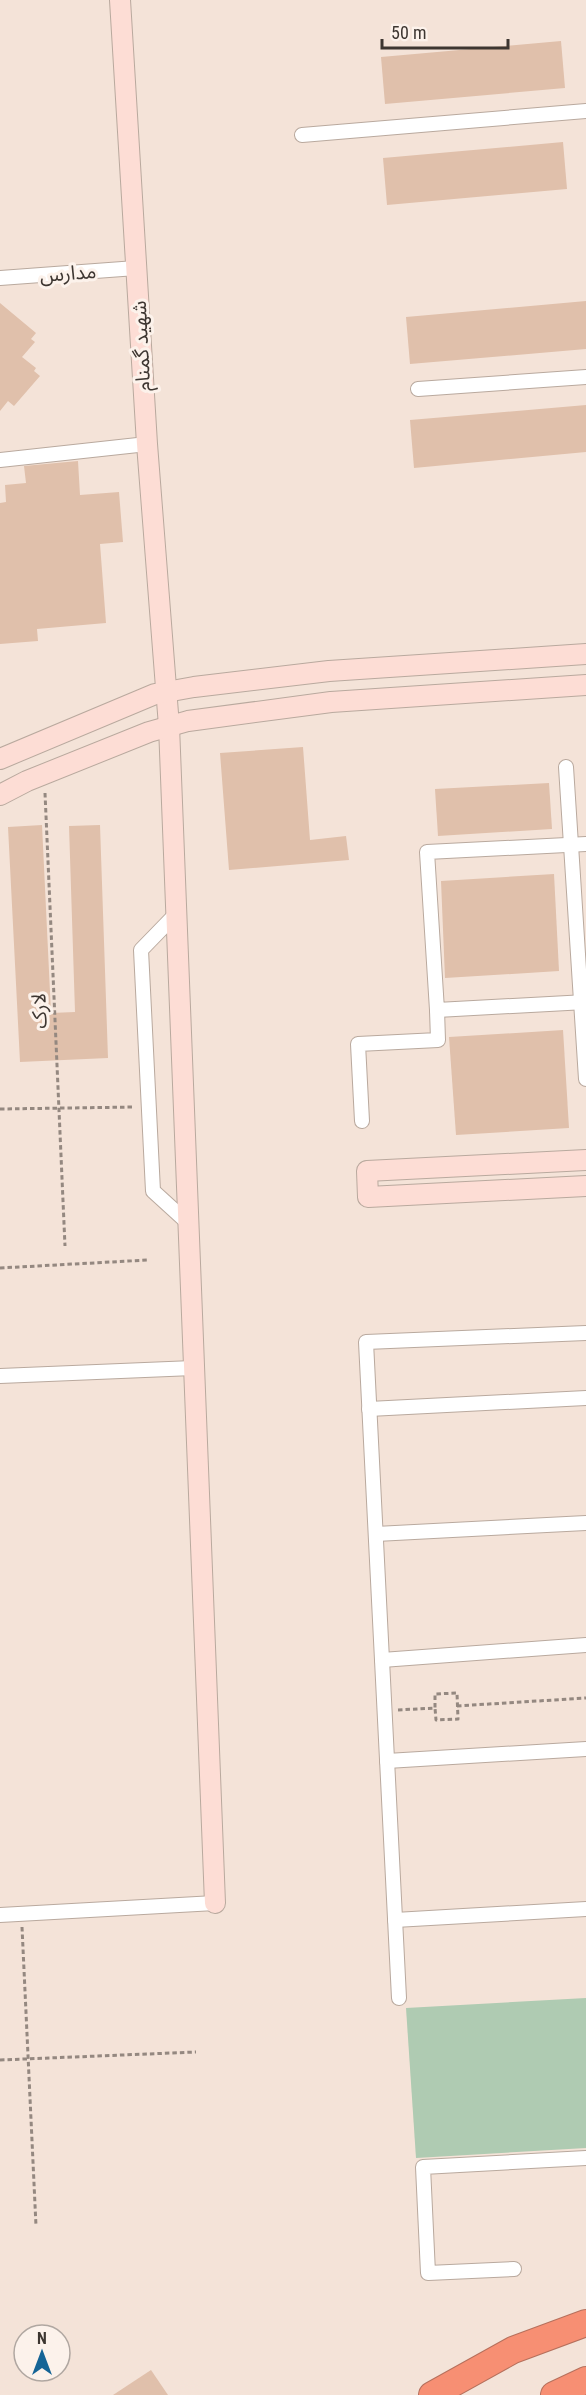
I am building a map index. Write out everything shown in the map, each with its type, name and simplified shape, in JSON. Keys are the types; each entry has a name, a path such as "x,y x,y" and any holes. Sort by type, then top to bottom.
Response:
{"highway":[{"path":"432,2395 513,2350 586,2324"},
{"path":"554,2395 586,2380"}],"street":[{"name":"شهید گمنام","path":"120,0 147,444 164,693 169,726 174,915 215,1903"},
{"path":"302,135 586,111"},
{"name":"مدارس","path":"0,278 136,268"},
{"path":"418,389 586,377"},
{"path":"0,460 147,444"},
{"path":"0,759 164,693 329,671 586,654"},
{"path":"0,795 44,774 169,726 188,721 331,702 586,685"},
{"path":"566,767 584,1002 586,1079"},
{"path":"362,1121 358,1044 438,1040 427,852 586,844"},
{"path":"174,915 141,950 153,1191 187,1222"},
{"path":"437,1010 584,1002"},
{"path":"586,1160 367,1171 368,1197 586,1186"},
{"path":"399,1998 366,1342 586,1333"},
{"path":"0,1376 193,1368"},
{"path":"369,1409 586,1398"},
{"path":"376,1534 586,1523"},
{"path":"382,1660 586,1645"},
{"path":"387,1761 586,1749"},
{"path":"0,1915 215,1903"},
{"path":"395,1920 586,1909"},
{"path":"514,2269 428,2273 423,2167 586,2158"}],"path":[{"name":"لارک","path":"44,774 65,1246"},
{"path":"0,1109 59,1106 149,1107"},
{"path":"0,1268 148,1260"},
{"path":"457,1693 458,1719 436,1720 435,1708 435,1694 457,1693"},
{"path":"457,1706 586,1698"},
{"path":"385,1711 435,1708"},
{"path":"22,1914 36,2226"},
{"path":"0,2060 196,2052"}],"green space":[{"path":"586,1998 586,2148 416,2158 406,2008"}],"building":[{"path":"561,41 565,88 385,104 381,57"},
{"path":"563,142 567,189 387,205 383,158"},
{"path":"586,301 586,349 410,364 406,317"},
{"path":"0,303 36,333 31,339 35,342 22,357 36,368 34,371 40,376 14,406 8,401 0,411"},
{"path":"586,405 586,452 414,468 410,420"},
{"path":"78,461 80,495 119,492 123,542 100,544 106,623 37,629 38,641 0,644 0,503 6,502 5,485 26,483 24,466"},
{"path":"303,747 310,840 346,836 349,860 229,870 220,753"},
{"path":"549,783 552,829 438,836 435,789"},
{"path":"42,825 51,1013 75,1012 69,826 100,825 108,1058 20,1062 8,827"},
{"path":"554,874 559,971 445,978 441,881"},
{"path":"563,1030 569,1128 456,1135 449,1037"},
{"path":"151,2370 168,2395 113,2395"}]}
